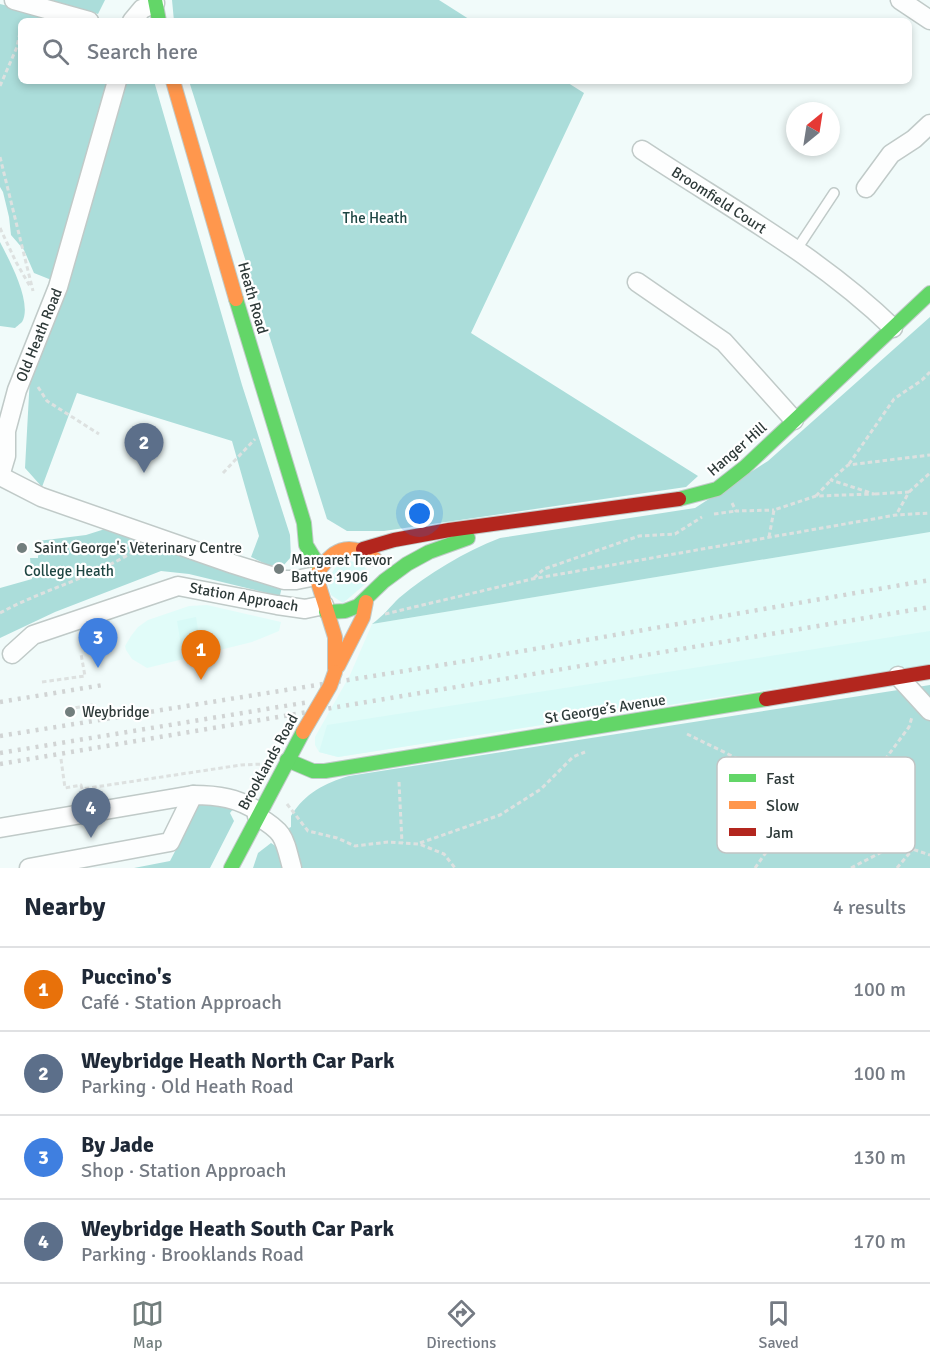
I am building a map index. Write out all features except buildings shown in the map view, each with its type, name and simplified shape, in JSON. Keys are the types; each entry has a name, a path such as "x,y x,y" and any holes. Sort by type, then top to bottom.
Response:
{"main road":[{"name":"Heath Road","path":"174,84 259,379 304,523 306,545 318,572"},
{"name":"Hanger Hill","path":"363,549 394,540 449,530 680,499 700,495 723,485 930,294"},
{"name":"Hanger Hill","path":"383,582 409,562 444,546 513,522"},
{"path":"304,523 338,551"},
{"path":"325,608 353,609 366,602 383,582 380,567 374,558 363,549 354,547 338,551 330,556 318,572 325,608 335,637 335,672"},
{"name":"Brooklands Road","path":"231,868 287,760 330,686 363,617 366,602"},
{"name":"St George’s Avenue","path":"287,760 312,771 930,672"}],"street":[{"path":"14,0 78,18"},
{"path":"900,0 930,20"},
{"path":"134,18 142,9 156,8"},
{"name":"Old Heath Road","path":"116,84 61,279 25,368 6,431 6,456 0,476 41,497 154,538 284,580 296,580 318,572"},
{"path":"866,188 891,154 914,139 930,124"},
{"name":"Broomfield Court","path":"642,150 796,249 862,297 893,328"},
{"path":"637,282 723,342 794,420"},
{"name":"Station Approach","path":"6,657 33,635 60,624 97,615 178,585 277,605 305,609 325,608"},
{"path":"898,676 930,711"},
{"path":"29,868 170,842 193,795"},
{"path":"0,828 193,795 222,796 245,803 277,829 283,836 292,868"}],"lane":[{"path":"796,249 834,193"}],"path":[{"path":"0,86 18,42"},
{"path":"0,157 33,291"},
{"path":"0,228 16,262 47,316"},
{"path":"25,368 47,401 99,434"},
{"path":"816,496 848,465 894,399 930,372"},
{"path":"223,473 256,438"},
{"path":"848,465 930,455"},
{"path":"896,515 909,492 930,473"},
{"path":"831,480 874,494"},
{"path":"723,485 736,511"},
{"path":"532,579 544,569 610,548 639,536 675,534 704,515 774,510 816,496 909,492"},
{"path":"769,537 774,510"},
{"path":"375,617 532,579 896,515 930,513"},
{"path":"0,613 24,600 101,569 154,538"},
{"path":"42,682 86,676 81,654"},
{"path":"887,757 909,726 917,698"},
{"path":"68,709 93,705"},
{"path":"681,731 734,757"},
{"path":"419,844 500,815 541,789 573,757"},
{"path":"61,759 65,788 81,784 82,789 241,765 264,764"},
{"path":"398,759 402,843"},
{"path":"285,802 308,831 337,838 355,846 388,842 419,844 444,854 455,868"},
{"path":"915,850 930,855"},
{"path":"755,868 766,853"},
{"path":"850,868 879,853"},
{"path":"897,868 910,853"}],"shaded area":[{"path":"930,532 930,664 338,757 319,752 315,745 315,737 350,675 372,624"},
{"path":"348,561 363,566 370,575 370,580 343,603 331,595 327,581 335,568"},
{"path":"207,605 281,622 279,631 252,642 147,668 132,659 126,650 125,646 131,636 148,620 189,606"},
{"path":"196,617 200,643 181,645 177,621"},
{"path":"930,631 930,664 338,757 319,752 327,725"}],"green space":[{"path":"51,0 105,0 98,14"},
{"path":"172,0 439,0 467,18 174,18"},
{"path":"0,4 57,18 18,18 18,84 111,84 54,281 34,273 24,250 11,235 9,217 0,187"},
{"path":"122,84 155,84 242,385 290,535 291,557 283,566 268,565 251,557 259,536 232,441 77,393 42,487 25,468 30,376"},
{"name":"The Heath","path":"190,84 570,84 584,93 471,333 698,476 686,487 384,531 347,531 327,519"},
{"path":"0,242 18,282 24,304 25,314 22,322 15,328 0,326"},
{"path":"930,317 930,532 372,624 422,580 473,550 500,538 695,508 768,461"},
{"name":"College Heath","path":"105,529 282,587 280,595 189,574 161,571 55,612 0,638 0,588 32,579 30,558 38,558 38,541 86,535"},
{"path":"930,685 930,868 299,868 289,828 291,827 291,816 316,790 349,776"},
{"path":"218,804 233,809 230,813 234,821 210,868 134,868 170,861 199,805"},
{"path":"271,843 277,847 283,868 253,868 258,853"}],"railway":[{"path":"0,736 460,662 930,580"},
{"path":"0,764 930,607"},
{"path":"0,702 103,685"},
{"path":"0,753 309,702"}],"traffic: fast":[{"path":"155,0 158,18"},
{"path":"679,499 717,489 745,467 930,293"},
{"path":"236,299 304,523 306,545 320,568"},
{"path":"326,612 345,611 358,606 384,581 407,564 429,552 468,538"},
{"path":"287,760 313,771 325,771 766,699"},
{"path":"231,868 303,732"}],"traffic: slow":[{"path":"174,84 236,299"},
{"path":"335,672 335,637 316,576 328,559 341,550 356,550 375,559"},
{"path":"338,666 363,617 366,602"},
{"path":"303,732 330,686 335,672"}],"traffic: jam":[{"path":"363,549 394,540 449,530 679,499"},
{"path":"766,699 930,672"}],"place":[{"name":"Weybridge Heath North Car Park","path":"144,473"},
{"name":"Saint George's Veterinary Centre","path":"22,548"},
{"name":"Margaret Trevor Battye 1906","path":"279,569"},
{"name":"By Jade","path":"98,668"},
{"name":"Puccino's","path":"201,680"},
{"name":"Weybridge","path":"70,712"},
{"name":"Weybridge Heath South Car Park","path":"91,838"}]}
